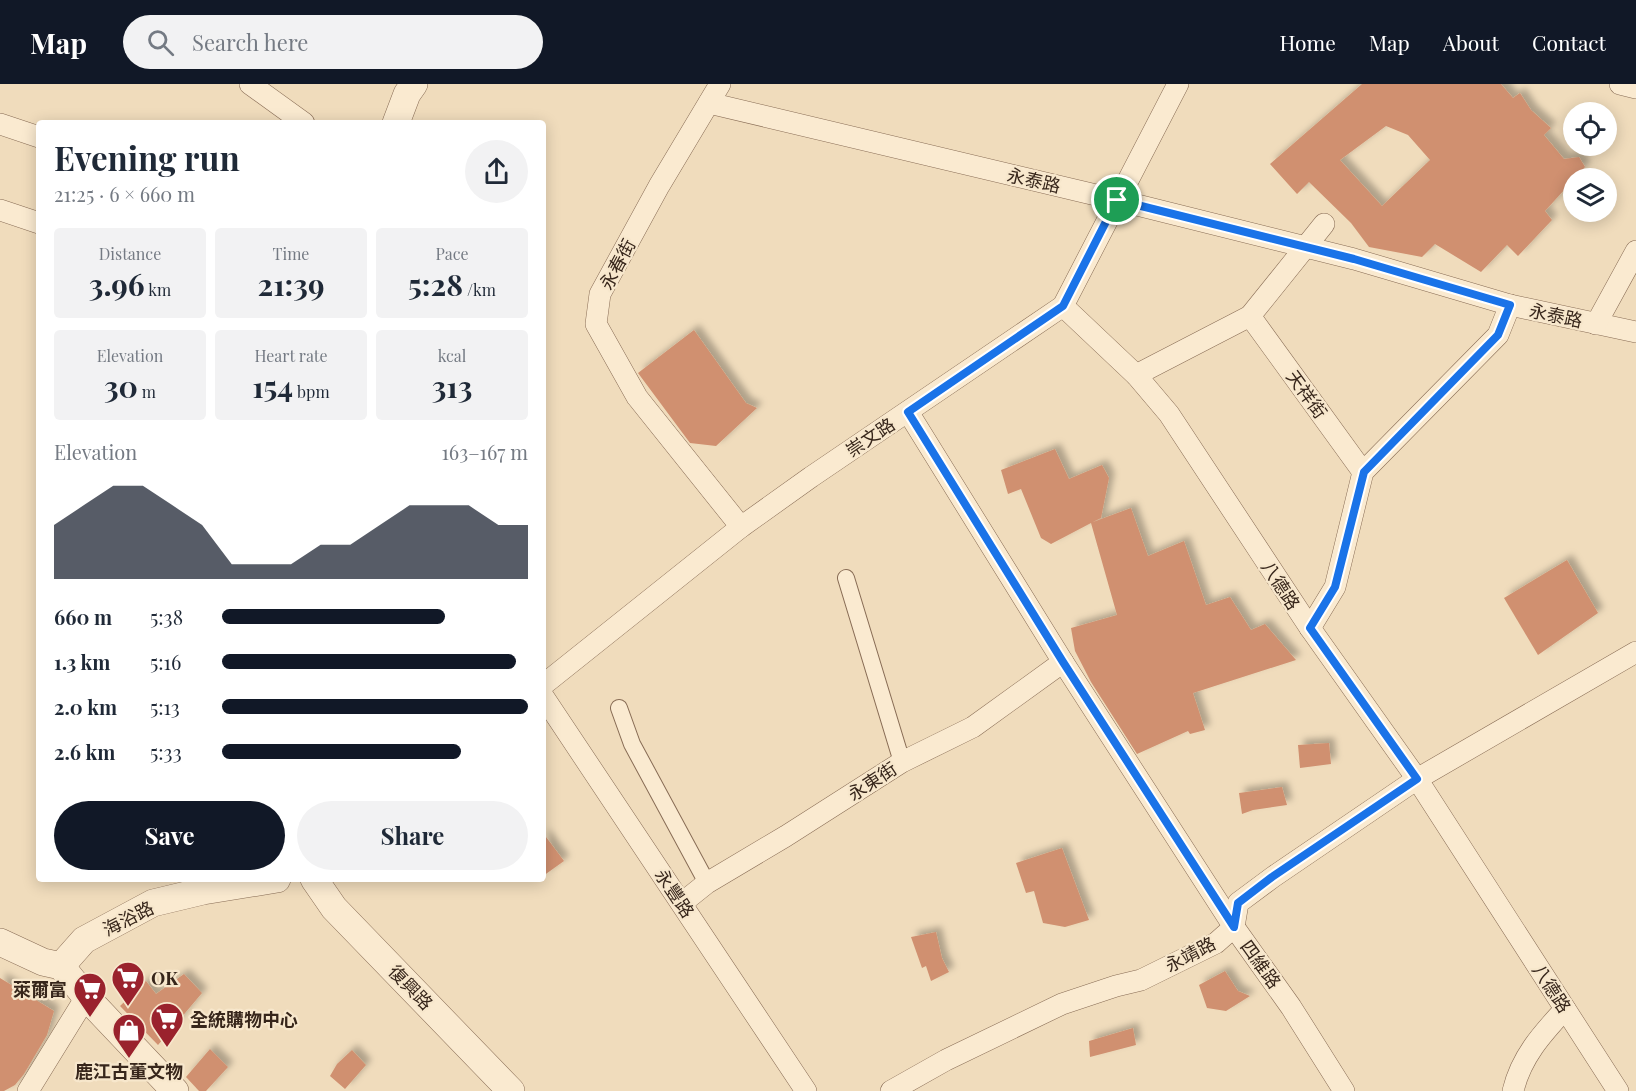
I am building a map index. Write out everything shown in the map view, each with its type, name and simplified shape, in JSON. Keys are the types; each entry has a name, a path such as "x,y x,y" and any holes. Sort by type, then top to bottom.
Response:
{"street":[{"path":"250,84 300,120"},
{"name":"永春街","path":"720,84 659,186 600,294 596,324 637,396 741,527"},
{"name":"崇文路","path":"546,683 741,527 1063,306 1178,84"},
{"path":"1620,84 1636,88"},
{"path":"397,120 405,87"},
{"name":"永泰路","path":"709,103 1354,259 1510,305 1636,332"},
{"path":"0,124 36,136"},
{"path":"0,210 36,222"},
{"path":"1136,375 1250,316 1324,224"},
{"path":"1596,324 1636,251"},
{"path":"1310,628 1335,587 1364,472 1498,335 1510,305"},
{"name":"八德路","path":"1063,306 1136,375 1169,414 1310,628 1417,779 1618,1091"},
{"name":"天祥街","path":"1250,316 1364,472"},
{"name":"四維路","path":"908,412 1063,662 1234,927 1291,1007 1344,1091"},
{"path":"846,578 902,762"},
{"name":"永靖路","path":"891,1091 946,1060 1062,1004 1141,980 1216,943 1234,927 1238,903 1272,877 1417,779 1636,652"},
{"name":"永東街","path":"682,903 707,883 902,762 973,727 1063,662"},
{"name":"永豐路","path":"546,700 806,1091"},
{"path":"619,708 632,744 707,883"},
{"name":"海浴路","path":"61,966 84,940 153,903 202,891 258,882"},
{"name":"復興路","path":"316,882 334,908 511,1091"},
{"path":"0,942 44,962 61,966 86,998 175,1091"},
{"path":"28,1091 86,998"},
{"path":"1513,1091 1517,1073 1535,1043 1565,1009"}],"building":[{"path":"1362,84 1501,84 1513,98 1520,93 1531,110 1551,128 1544,135 1564,159 1579,157 1585,167 1563,168 1563,191 1545,211 1552,220 1518,256 1507,245 1481,272 1435,244 1422,257 1369,247 1351,223 1309,182 1297,194 1270,164","holes":["1386,126 1408,135 1430,160 1382,206 1340,160"]},
{"path":"694,330 746,403 757,408 716,446 690,443 638,373"},
{"path":"1055,449 1069,479 1102,465 1109,478 1101,518 1093,522 1131,508 1148,556 1184,541 1206,605 1230,597 1251,630 1265,624 1296,660 1193,693 1205,730 1190,734 1188,731 1137,754 1091,682 1075,651 1071,628 1117,615 1091,523 1051,544 1041,538 1021,489 1008,494 1001,470"},
{"path":"1567,560 1598,613 1538,655 1504,598"},
{"path":"1329,743 1331,764 1300,768 1298,745"},
{"path":"1282,787 1287,805 1242,814 1239,793"},
{"path":"546,837 564,861 546,874"},
{"path":"1062,848 1089,920 1065,927 1043,923 1034,891 1026,893 1016,863"},
{"path":"936,932 942,958 949,972 931,981 926,966 922,968 911,937"},
{"path":"1225,971 1238,991 1250,996 1226,1011 1207,1008 1199,985"},
{"path":"184,974 202,993 158,1045 120,1006 146,981 156,994"},
{"path":"0,978 54,1011 47,1035 24,1074 15,1085 4,1091 0,1091"},
{"path":"1133,1028 1136,1045 1090,1057 1089,1041"},
{"path":"210,1049 228,1067 206,1091 199,1091 186,1077"},
{"path":"352,1050 366,1065 345,1089 330,1076 337,1064"}],"place":[{"name":"OK","path":"128,1007"},
{"name":"萊爾富","path":"90,1018"},
{"name":"全統購物中心","path":"167,1048"},
{"name":"鹿江古董文物","path":"129,1059"}],"route":[{"path":"1117,200 1354,259 1510,305 1498,335 1364,472 1335,587 1310,628 1417,779 1272,877 1238,903 1234,927 1063,662 908,412 1063,306 1117,200"}]}
